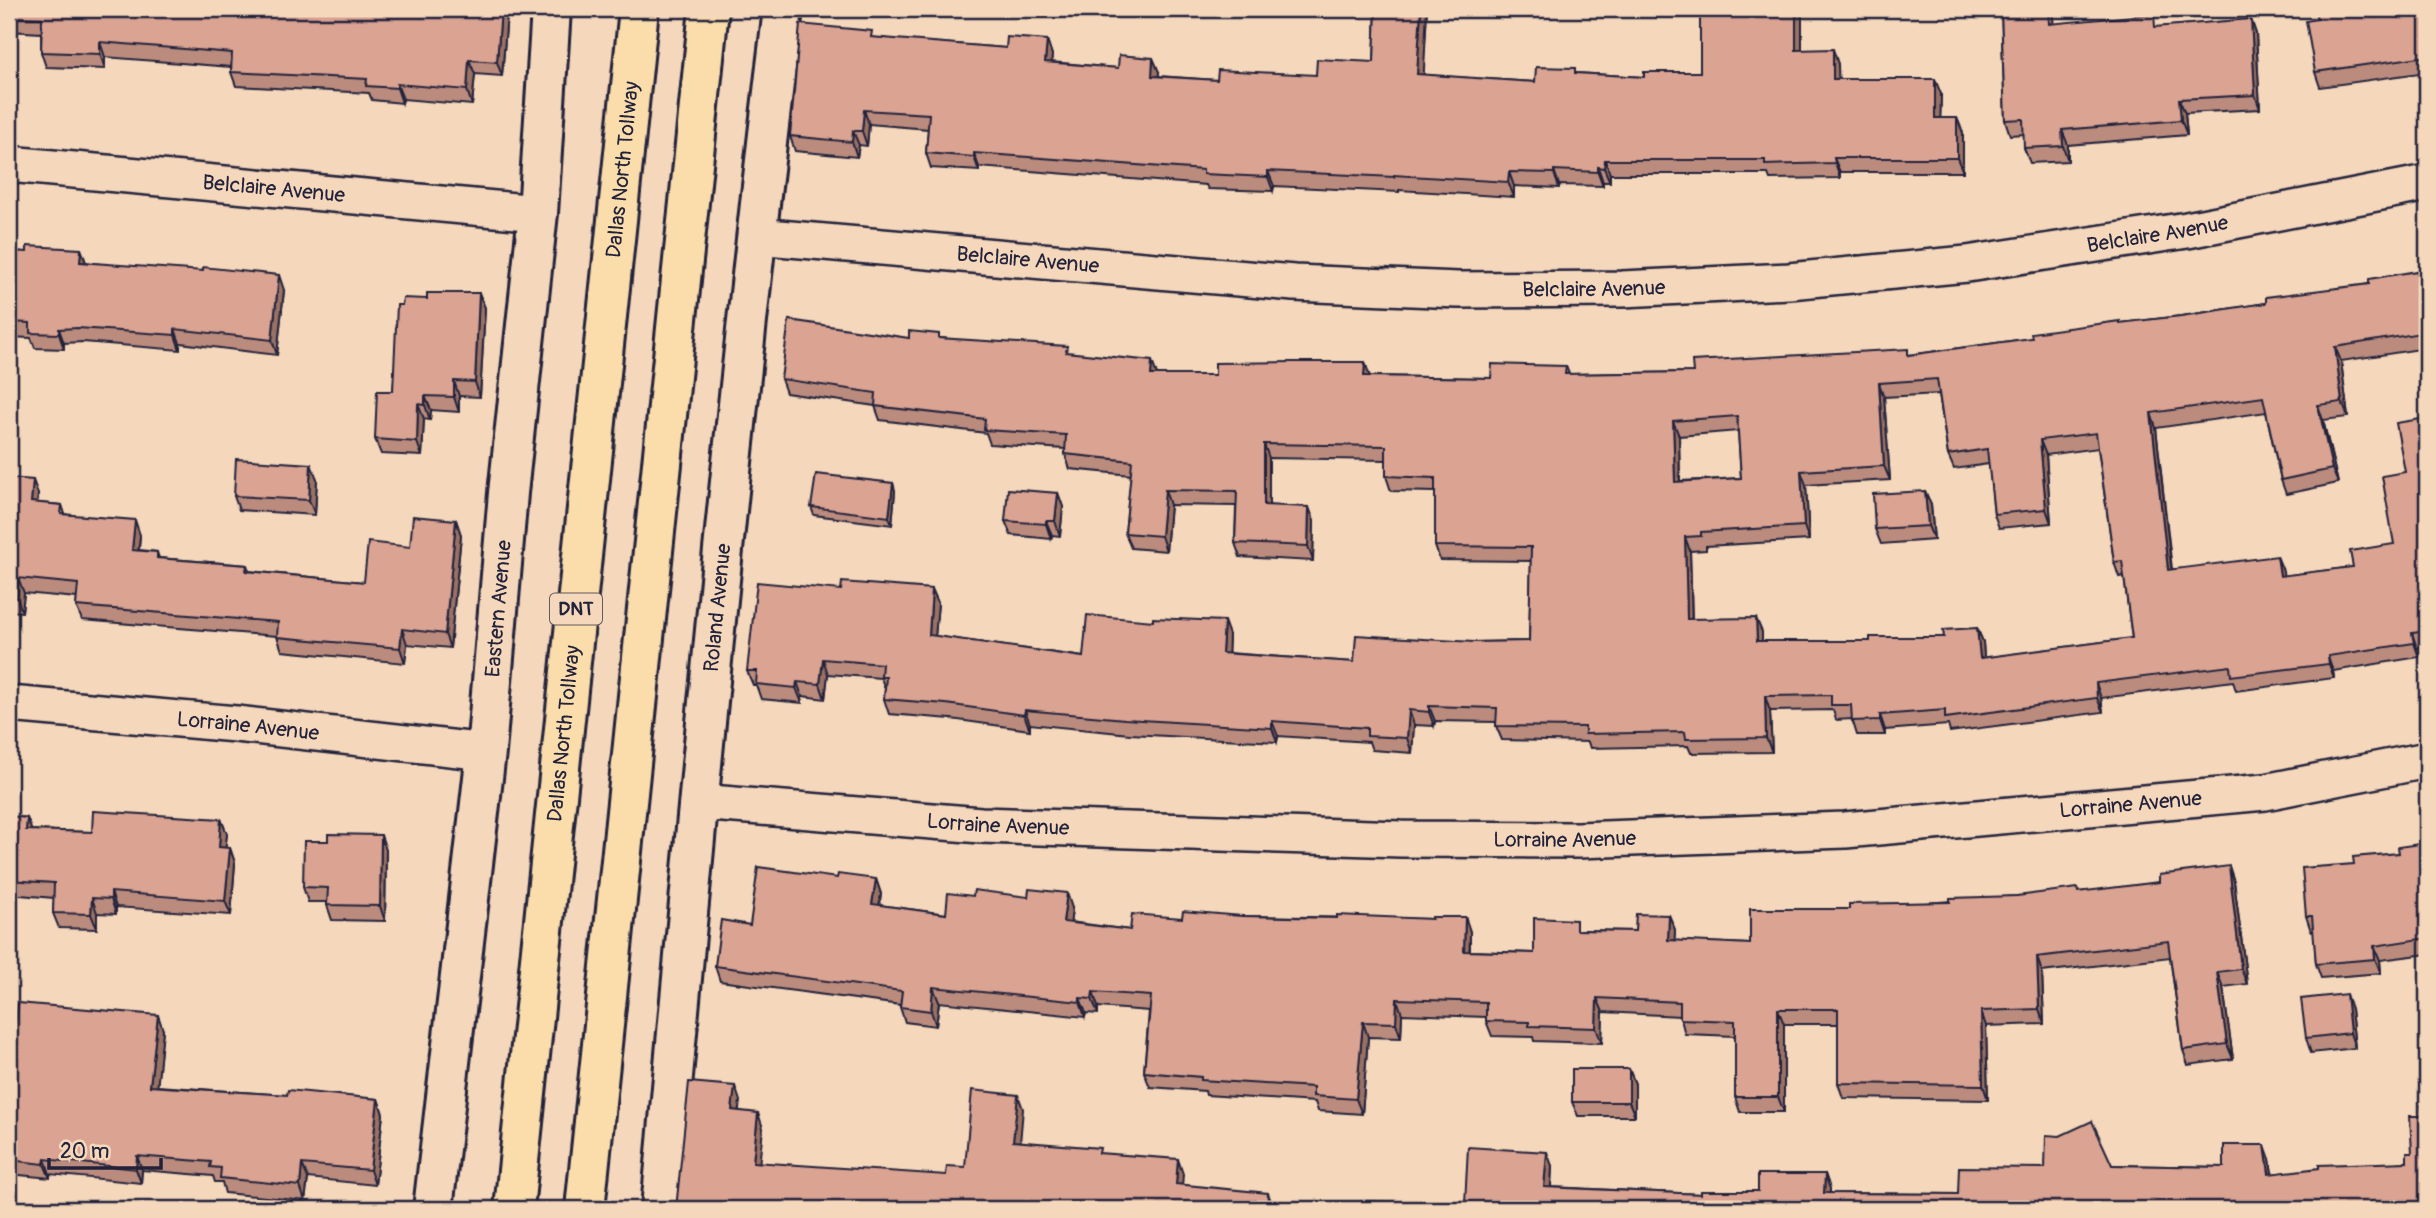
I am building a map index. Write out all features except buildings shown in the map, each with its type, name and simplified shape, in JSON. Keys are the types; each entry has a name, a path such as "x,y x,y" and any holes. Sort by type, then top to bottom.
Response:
{"highway":[{"name":"Dallas North Tollway","path":"514,1209 639,9"},
{"path":"585,1209 709,9"}],"street":[{"name":"Eastern Avenue","path":"433,1209 486,752 508,493 538,214 551,9"},
{"name":"Roland Avenue","path":"660,1209 698,802 756,236 783,9"},
{"name":"Belclaire Avenue","path":"9,164 538,214"},
{"name":"Belclaire Avenue","path":"756,236 1294,283 1458,290 1622,289 1789,281 1967,264 2187,230 2427,183"},
{"name":"Lorraine Avenue","path":"9,704 236,723 486,752"},
{"name":"Lorraine Avenue","path":"698,802 981,825 1401,839 1578,840 1844,830 2265,792 2427,760"}]}
